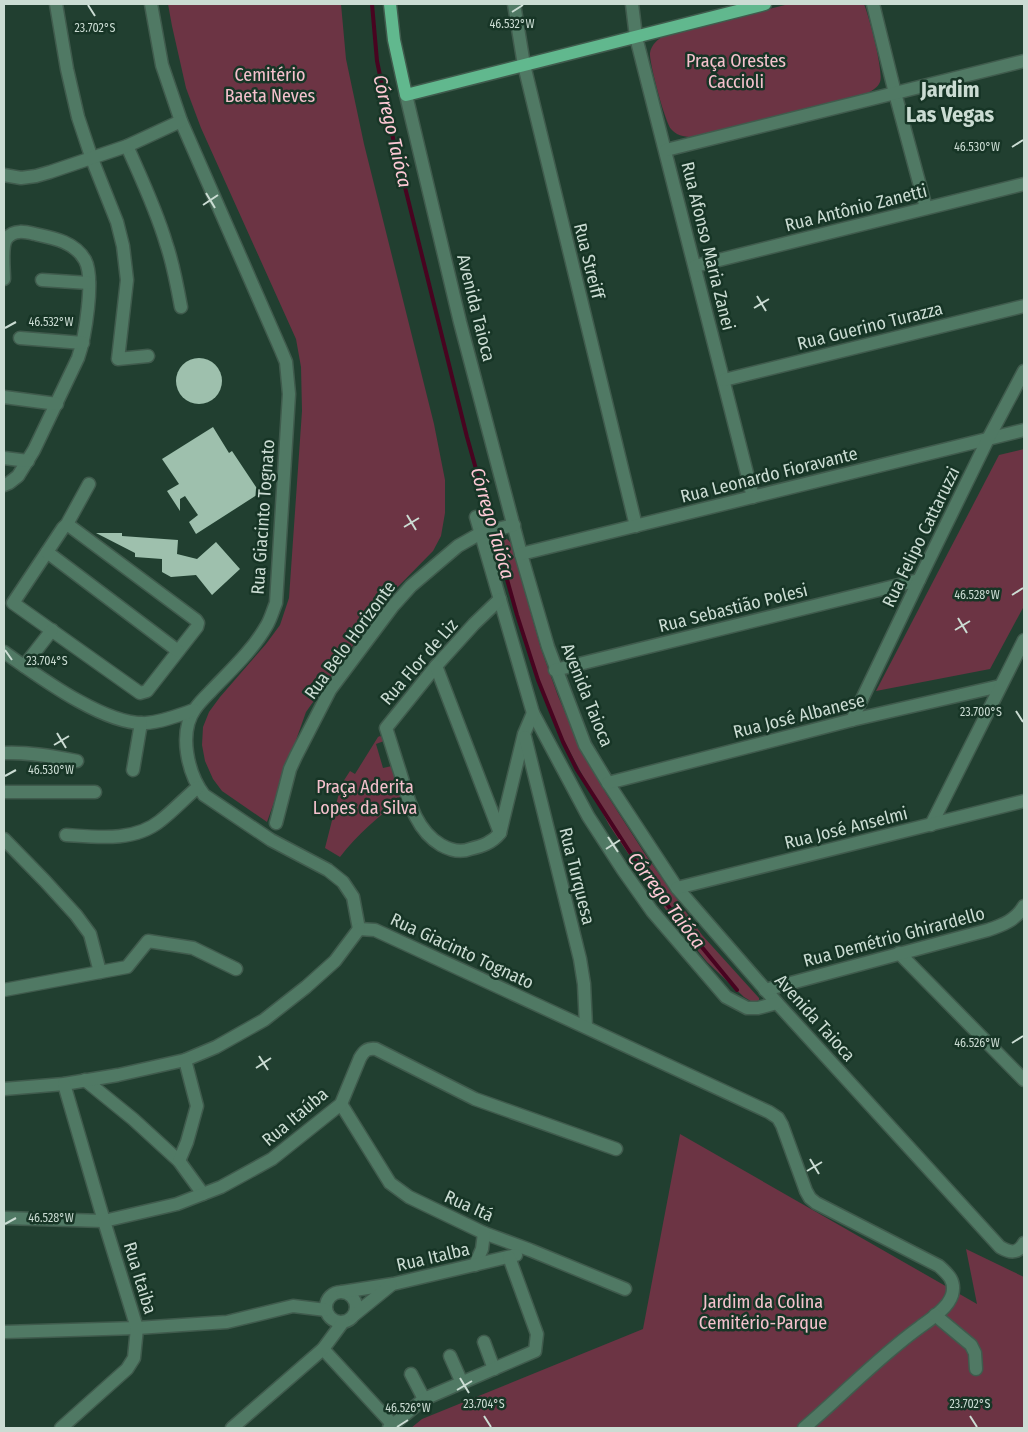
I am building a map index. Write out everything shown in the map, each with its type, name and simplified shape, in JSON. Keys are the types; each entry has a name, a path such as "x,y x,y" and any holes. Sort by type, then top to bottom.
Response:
{"main road":[{"name":"Avenida Taioca","path":"390,4 394,40 406,95"},
{"path":"406,95 636,37 752,5 765,4"}],"street":[{"path":"56,4 67,69 78,117 117,222 126,263 127,280 118,359 148,356"},
{"name":"Rua Giacinto Tognato","path":"151,4 162,65 170,92 286,362 289,394 276,603 268,624 255,643 194,710 188,725 186,748 191,770 198,787 204,795 271,840 328,870 342,882 353,897 359,929 375,930 778,1118 810,1198 939,1266 948,1274 953,1281 952,1295 946,1306 935,1315"},
{"name":"Rua Streiff","path":"514,4 524,65 636,526"},
{"name":"Rua Afonso Maria Zanei","path":"632,4 636,37 753,497"},
{"path":"873,4 926,208"},
{"path":"666,150 1024,61"},
{"name":"Avenida Taioca","path":"406,95 460,322 496,529 521,554 555,670 585,745 677,888 777,1004 1000,1247 1006,1251 1015,1252 1023,1246"},
{"path":"4,175 21,178 36,176 92,159 127,146 181,121"},
{"path":"127,146 157,215 167,244 180,307"},
{"name":"Rua Antônio Zanetti","path":"695,266 1024,184"},
{"path":"4,280 4,247 6,239 12,233 26,232 66,242 86,261 88,283 87,321 78,358 28,461 18,476 4,485"},
{"path":"42,280 88,283"},
{"name":"Rua Guerino Turazza","path":"724,380 1024,306"},
{"path":"20,338 83,343"},
{"name":"Rua Felipo Cattaruzzi","path":"852,720 918,580 1024,371"},
{"path":"4,397 57,404"},
{"name":"Rua Leonardo Fioravante","path":"521,554 1024,430"},
{"path":"4,458 28,461"},
{"path":"67,524 198,623 197,627 147,691 140,693 13,603 46,552 67,524 89,484"},
{"path":"476,517 496,529 500,600 533,713 588,816 652,911 726,997 747,1008 777,1004"},
{"name":"Rua Belo Horizonte","path":"276,823 290,769 330,690 393,606 411,586 458,546 496,529"},
{"path":"46,552 178,651"},
{"name":"Rua Sebastião Polesi","path":"555,670 918,580"},
{"name":"Rua Flor de Liz","path":"500,600 474,624 436,666 386,728 416,817 424,831 435,842 455,851 466,851 486,844 495,839 500,833"},
{"path":"24,666 52,630"},
{"path":"931,825 1024,640"},
{"path":"4,652 81,703 110,717 132,723 141,723 163,720 194,710"},
{"path":"436,666 500,833"},
{"name":"Rua José Albanese","path":"608,783 852,720 1000,686"},
{"path":"500,833 524,734 533,713"},
{"path":"133,770 141,723"},
{"name":"Rua Turquesa","path":"524,734 580,959 584,984 586,1027"},
{"path":"4,753 49,755 77,761"},
{"path":"66,835 100,838 142,831 159,822 198,787"},
{"path":"4,792 96,792"},
{"name":"Rua José Anselmi","path":"677,888 1024,801"},
{"path":"4,839 52,888 90,934 100,972"},
{"name":"Rua Demétrio Ghirardello","path":"765,990 1003,925 1014,919 1024,906"},
{"path":"4,1089 64,1084 118,1075 185,1060 216,1047 264,1020 306,986 335,961 359,929"},
{"path":"4,990 126,966 148,941 194,948 236,969"},
{"path":"899,953 1024,1080"},
{"name":"Rua Itaúba","path":"4,1218 104,1221 177,1204 221,1188 272,1160 341,1104 360,1058 364,1051 369,1048 376,1049 475,1099 616,1149"},
{"path":"179,1161 187,1142 197,1106 185,1060"},
{"path":"84,1080 133,1119 179,1161 203,1194"},
{"name":"Rua Itaiba","path":"64,1084 137,1328 227,1322 293,1306 326,1310"},
{"name":"Rua Itá","path":"341,1104 390,1184 409,1197 484,1233 624,1289"},
{"path":"475,1265 482,1249 484,1233"},
{"name":"Rua Italba","path":"293,1306 337,1294 393,1284 509,1257 530,1250"},
{"path":"323,1349 391,1427 424,1399 535,1351 537,1334 509,1257"},
{"path":"232,1428 323,1349 349,1319 393,1284"},
{"path":"347,1293 356,1305 349,1319 337,1322 329,1317 326,1304 337,1294 347,1293"},
{"path":"804,1428 875,1362 935,1315 971,1345 975,1352 976,1369"},
{"path":"4,1332 137,1328 134,1358 128,1369 61,1428"},
{"path":"484,1342 494,1369"},
{"path":"450,1356 462,1383"},
{"path":"411,1374 424,1399"}],"green space":[{"name":"Cemitério Baeta Neves","path":"168,4 341,4 346,59 364,144 434,424 445,480 445,513 441,536 433,551 385,600 306,712 267,822 222,791 213,779 205,761 202,745 203,727 209,712 220,697 280,625 289,598 302,411 301,367 296,339 201,128 186,88"},
{"name":"Praça Orestes Caccioli","path":"789,4 864,4 880,67 881,76 877,87 868,93 692,137 686,137 673,131 665,115 650,59 650,53 655,42 665,35"},
{"path":"1024,449 1024,606 990,669 876,691 999,455"},
{"path":"507,539 511,543 541,649 558,696 582,752 645,854 702,935 759,998 754,1003 744,997 707,962 672,919 609,825 560,733 533,666 512,598 499,543 501,540"},
{"name":"Praça Aderita Lopes da Silva","path":"380,736 384,741 376,744 383,768 392,766 403,799 369,825 340,857 325,848 341,785 350,771 355,774"},
{"name":"Jardim da Colina Cemitério-Parque","path":"680,1134 977,1304 966,1249 1024,1277 1024,1428 411,1428 422,1419 643,1329"}],"building":[{"path":"199,358 212,362 218,368 222,381 218,394 212,400 199,404 186,400 180,394 176,381 180,368 186,362"},
{"path":"213,427 229,453 232,451 260,493 196,534 189,522 198,515 185,496 180,499 180,511 167,491 179,484 162,459"},
{"path":"96,533 122,533 122,536 178,540 177,554 197,559 216,542 240,569 212,595 196,575 171,577 162,572 162,559 135,557 135,553"}],"waterway":[{"name":"Córrego Taióca","path":"372,4 377,61 394,143 467,437 517,615 538,680 563,742 577,770 651,885 737,990"}],"district":[{"name":"Jardim Las Vegas","path":"950,102"}]}
